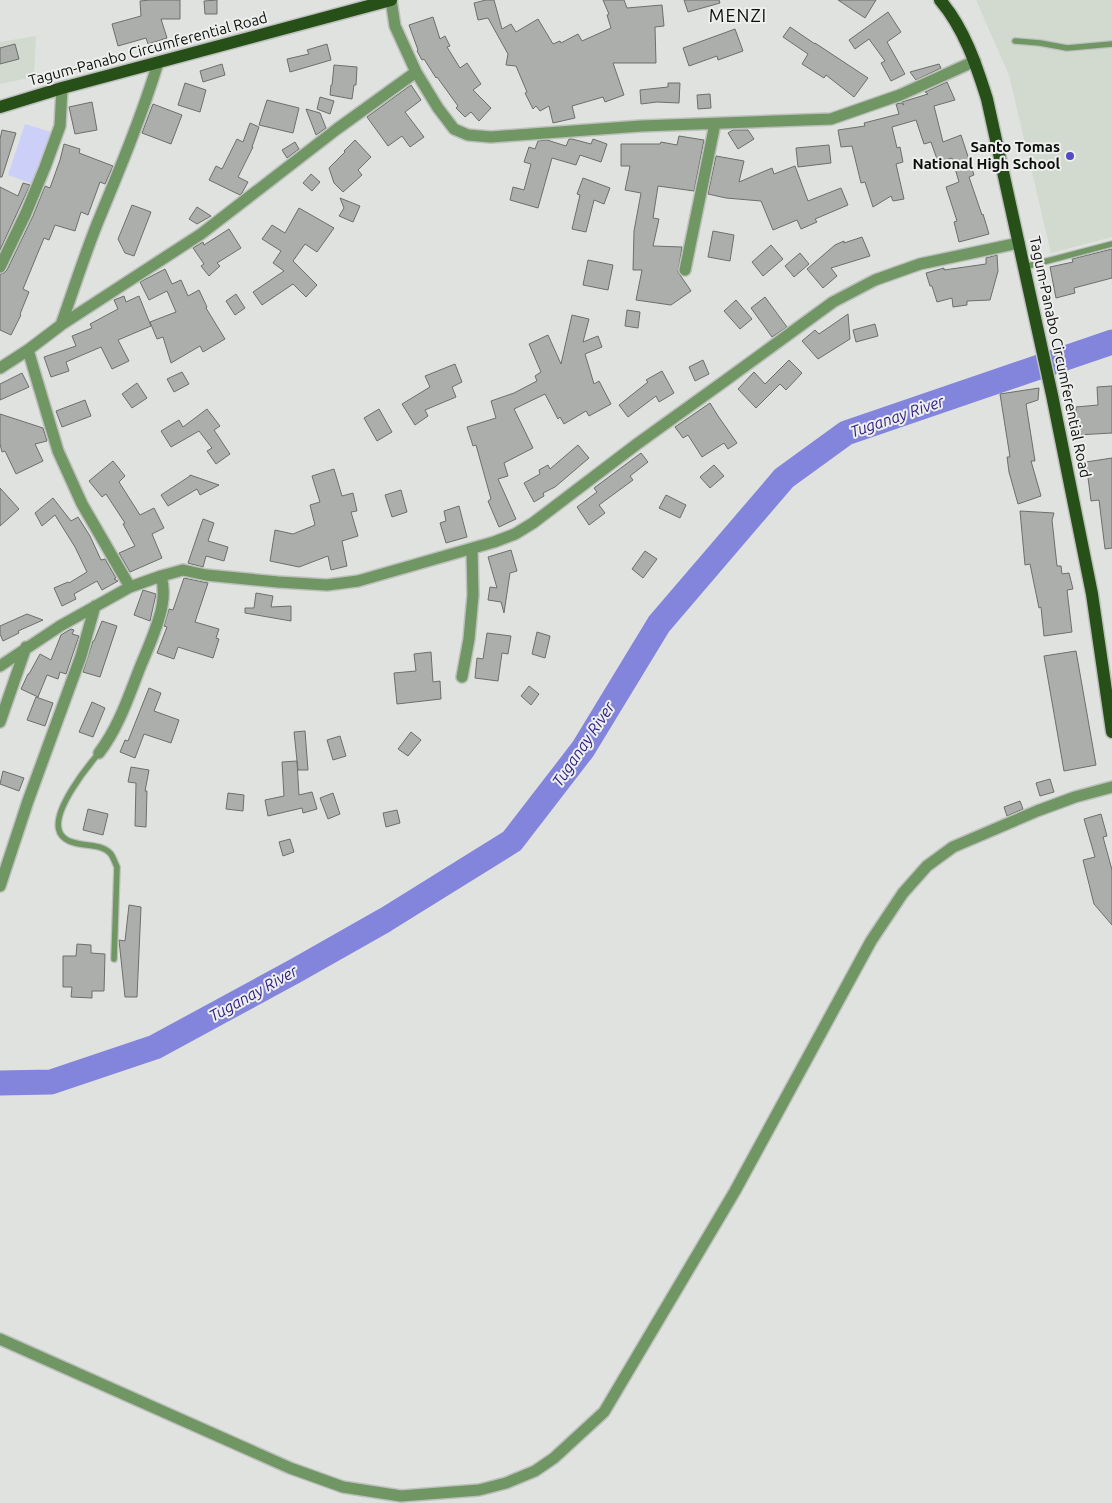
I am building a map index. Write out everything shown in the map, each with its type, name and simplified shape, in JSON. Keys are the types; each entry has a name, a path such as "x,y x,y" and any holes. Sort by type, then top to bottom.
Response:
{"main road":[{"name":"Tagum-Panabo Circumferential Road","path":"0,107 62,88 391,0"},
{"name":"Tagum-Panabo Circumferential Road","path":"940,0 961,31 975,61 987,99 1052,395 1092,594 1112,732"}],"street":[{"path":"391,0 395,26 416,72 438,108 454,129 468,135 491,137 641,126 831,119 900,95 975,61"},
{"path":"61,325 97,225 120,171 158,63"},
{"path":"0,368 61,325 201,234 416,72"},
{"path":"0,267 26,213 60,126 62,88"},
{"path":"685,270 715,124"},
{"path":"0,666 60,626 130,587 183,570 206,575 244,579 326,584 358,581 472,549 515,534 533,523 637,444 833,302 875,280 920,264 1019,242"},
{"path":"28,350 58,450 82,504 130,587"},
{"path":"462,677 469,639 473,595 472,549"},
{"path":"100,753 118,722 162,608 164,589 161,576"},
{"path":"0,886 28,800 81,656 95,606"},
{"path":"0,722 26,647"},
{"path":"0,1339 290,1468 343,1487 401,1496 479,1490 506,1483 536,1471 554,1458 604,1412 735,1191 871,942 903,893 927,866 952,847 1037,811 1112,787"}],"lane":[{"path":"1015,42 1040,43 1067,48 1112,44"},
{"path":"1024,267 1112,244"},
{"path":"100,753 85,770 70,793 62,809 58,821 58,829 61,836 71,842 101,848 111,854 117,867 114,959"}],"shaded area":[{"name":"Santo Tomas National High School","path":"976,0 1112,0 1112,237 1051,253 1009,75"},
{"path":"36,36 34,77 0,84 0,42"},
{"path":"25,124 51,132 33,184 8,175"}],"building":[{"path":"180,0 180,19 161,19 167,38 148,44 146,38 118,46 112,24 141,16 140,1"},
{"path":"217,0 217,14 205,14 204,1"},
{"path":"494,0 502,29 511,24 516,32 538,19 553,44 560,41 561,43 578,34 582,41 611,28 607,15 609,14 603,0 624,0 627,8 662,5 664,26 655,27 656,63 613,63 624,95 605,102 603,97 572,106 575,118 553,123 549,106 540,111 536,106 533,109 525,93 527,92 516,66 506,65 508,54 488,18 478,20 474,3"},
{"path":"684,0 719,0 720,3 688,12"},
{"path":"838,0 876,0 865,18"},
{"path":"888,12 901,32 887,42 905,74 891,81 881,63 885,61 869,39 855,49 849,40"},
{"path":"433,17 440,39 445,36 450,46 447,47 460,68 467,63 481,84 473,90 491,108 479,121 471,112 465,117 456,108 458,106 417,51 409,25"},
{"path":"790,27 868,78 854,97 826,75 824,78 802,64 808,54 783,37"},
{"path":"735,29 743,51 718,60 717,56 689,66 683,48"},
{"path":"15,44 19,59 0,64 0,48"},
{"path":"327,44 331,60 290,72 287,59 309,54 307,50"},
{"path":"222,64 225,75 203,82 200,71"},
{"path":"939,64 941,68 916,80 910,72"},
{"path":"334,65 357,67 356,85 354,85 352,99 330,95"},
{"path":"947,82 955,100 934,106 943,142 961,135 974,175 969,177 989,234 959,242 954,222 957,221 946,187 959,182 952,158 938,162 931,142 924,144 916,120 892,127 897,148 900,147 903,162 896,164 904,199 893,201 891,196 873,207 865,182 861,183 852,146 841,147 838,130 865,126 864,123 899,114 896,104 901,103 904,105 902,102 928,94 925,92"},
{"path":"185,83 206,90 200,112 178,105"},
{"path":"668,83 680,83 679,103 657,102 641,104 640,90 668,87"},
{"path":"411,85 421,100 405,112 424,137 410,147 402,136 388,146 367,117"},
{"path":"710,94 711,108 698,109 697,95"},
{"path":"320,97 334,101 330,114 317,109"},
{"path":"267,100 299,108 293,133 259,125"},
{"path":"92,102 97,130 75,134 69,107"},
{"path":"153,104 182,115 171,144 142,133"},
{"path":"306,109 320,113 326,128 316,135"},
{"path":"250,123 259,127 253,147 238,177 248,182 240,195 209,180 216,166 222,169 237,139 243,142"},
{"path":"2,130 16,133 2,177 0,177 0,139"},
{"path":"733,130 748,130 754,139 738,149 728,133"},
{"path":"679,136 704,140 694,191 658,186 653,218 659,219 653,246 682,247 678,272 691,291 671,305 636,300 642,270 633,270 634,231 641,193 625,190 630,166 621,166 621,144 660,144 661,142 677,145"},
{"path":"569,139 591,144 593,139 607,144 601,162 580,155 576,165 552,158 538,208 510,200 513,187 524,190 531,164 524,162 529,147 535,149 538,141 547,140 566,146"},
{"path":"355,140 371,157 358,170 362,175 343,192 334,183 329,168"},
{"path":"295,142 299,149 287,158 282,150"},
{"path":"64,144 80,149 79,153 113,166 105,184 100,182 88,215 81,212 75,231 55,225 49,240 44,238 23,289 29,292 21,315 11,335 0,330 0,274 7,270 45,186 50,188"},
{"path":"829,145 831,163 798,167 796,148"},
{"path":"716,156 744,161 739,182 772,168 774,174 795,166 808,201 841,188 848,205 815,219 817,222 801,229 797,220 773,230 761,201 726,198 708,194"},
{"path":"311,174 320,182 312,191 303,183"},
{"path":"583,178 610,188 604,204 594,200 586,232 572,229 580,195 577,194"},
{"path":"23,183 30,185 0,250 0,187 18,196"},
{"path":"340,198 360,206 353,222 339,216 344,208"},
{"path":"132,205 151,212 134,256 125,253 118,239"},
{"path":"197,207 211,216 197,224 189,219"},
{"path":"299,208 334,228 317,252 305,244 293,261 317,285 306,297 293,284 262,305 253,292 284,271 273,263 281,251 262,239 272,225 285,233"},
{"path":"229,229 241,248 217,263 220,266 209,276 201,266 204,264 193,248 203,242 204,245"},
{"path":"713,231 734,235 730,261 708,257"},
{"path":"862,237 870,256 831,268 837,276 823,288 807,269 835,245"},
{"path":"771,245 783,259 763,276 752,262"},
{"path":"1112,249 1112,278 1074,288 1075,293 1056,298 1050,267 1073,262 1072,259"},
{"path":"800,253 809,264 794,277 785,266"},
{"path":"997,255 998,271 990,300 967,301 967,305 953,307 952,298 937,302 926,273 944,268 944,270 986,264 986,258"},
{"path":"588,260 613,265 608,290 583,285"},
{"path":"165,269 172,284 181,280 188,296 199,290 206,308 225,339 203,352 200,346 171,363 163,337 157,339 150,322 176,312 167,291 149,300 140,282"},
{"path":"236,294 245,308 235,315 226,301"},
{"path":"124,296 126,302 139,296 151,326 118,340 129,361 112,369 101,347 66,362 69,371 51,377 44,357 76,346 72,336 92,328 90,324 118,309 114,300"},
{"path":"765,297 787,327 772,337 751,308"},
{"path":"736,300 752,319 740,329 724,311"},
{"path":"627,310 640,312 638,328 625,326"},
{"path":"848,314 850,339 818,359 802,341 815,330 819,334"},
{"path":"572,315 589,319 583,342 598,336 602,347 585,354 594,384 599,381 611,404 589,416 586,411 564,424 560,417 558,419 545,394 514,409 533,448 504,463 508,476 498,479 516,519 499,527 488,501 491,499 476,445 473,446 467,427 496,418 491,401 514,393 537,381 535,376 541,372 529,344 548,335 561,364"},
{"path":"875,324 878,336 856,342 853,330"},
{"path":"703,360 709,374 695,381 689,367"},
{"path":"789,360 802,373 786,390 780,384 756,408 738,389 754,372 765,384"},
{"path":"455,364 462,382 452,387 456,397 425,410 428,416 415,425 402,404 430,387 425,376"},
{"path":"662,371 674,393 659,402 656,396 628,417 619,405 648,382 646,380"},
{"path":"182,372 189,384 174,392 167,379"},
{"path":"22,373 29,387 0,400 0,384"},
{"path":"137,383 147,398 132,408 122,394"},
{"path":"1112,386 1112,433 1077,435 1076,407 1098,405 1097,387"},
{"path":"1039,388 1038,400 1026,404 1035,461 1031,461 1041,496 1018,504 1009,472 1007,457 1010,457 1000,394"},
{"path":"85,400 91,416 62,427 56,411"},
{"path":"710,403 737,443 728,449 724,443 702,457 688,435 683,438 675,427"},
{"path":"207,409 220,426 214,430 230,454 216,464 207,451 212,448 199,431 171,447 161,431 179,420 183,427"},
{"path":"379,409 392,432 377,441 364,418"},
{"path":"0,414 43,428 47,441 35,444 43,461 16,474 5,451 2,452 0,444"},
{"path":"578,445 589,458 555,487 543,493 544,496 534,502 524,483 540,474 539,470 548,465 550,469"},
{"path":"641,453 648,462 630,476 633,480 599,505 605,513 589,525 577,507 597,492 594,488"},
{"path":"1112,458 1112,548 1105,549 1099,500 1091,501 1086,462"},
{"path":"113,461 125,476 119,482 140,515 154,508 164,528 152,534 162,558 130,572 119,553 135,546 123,524 125,523 106,494 102,497 89,481"},
{"path":"714,465 724,476 710,488 700,477"},
{"path":"334,469 342,496 353,493 357,511 351,512 358,536 342,541 347,566 331,570 328,556 299,567 270,561 275,530 293,534 315,525 310,505 320,502 312,476"},
{"path":"190,475 219,485 200,495 197,489 168,506 161,495"},
{"path":"0,488 19,509 0,526"},
{"path":"401,490 407,512 392,517 385,495"},
{"path":"666,495 686,505 680,518 659,508"},
{"path":"53,498 71,521 78,517 90,536 101,560 105,559 116,578 114,579 118,581 102,590 97,581 74,594 76,599 62,606 54,588 69,583 87,572 75,547 55,515 42,526 35,513"},
{"path":"459,506 467,537 446,543 440,523 446,521 444,511"},
{"path":"1020,511 1054,513 1052,520 1057,566 1061,566 1062,574 1069,573 1073,589 1067,590 1072,632 1044,636 1041,607 1039,608 1030,564 1025,565"},
{"path":"203,519 214,523 208,541 228,547 224,561 206,556 203,567 188,563"},
{"path":"511,550 517,571 510,573 504,613 501,602 488,600 490,587 497,588 488,557"},
{"path":"645,551 657,559 643,578 632,569"},
{"path":"184,578 208,583 195,622 219,629 216,638 219,639 213,658 178,647 174,659 157,653 167,627 164,626 169,609 173,610"},
{"path":"143,590 156,594 150,621 134,615"},
{"path":"256,593 273,596 271,607 291,606 291,621 245,613 245,608 254,608"},
{"path":"27,614 43,620 18,631 19,633 3,641 0,634 0,626"},
{"path":"102,621 117,626 100,677 83,672"},
{"path":"71,629 74,630 72,634 79,636 66,674 60,672 58,679 47,675 38,697 21,689 40,654 51,660 61,635"},
{"path":"537,632 550,636 545,658 532,654"},
{"path":"487,633 511,636 508,654 502,653 498,681 475,678 477,658 483,659"},
{"path":"1076,651 1096,765 1064,771 1044,656"},
{"path":"431,652 433,682 440,681 441,699 397,704 394,673 416,671 414,654"},
{"path":"529,686 539,694 531,705 521,696"},
{"path":"149,688 161,693 154,711 179,720 171,743 144,734 135,758 120,752 125,740 128,741"},
{"path":"36,697 53,703 45,726 27,720"},
{"path":"92,702 105,708 93,737 79,732"},
{"path":"305,731 308,770 298,770 294,732"},
{"path":"411,732 421,740 408,756 398,749"},
{"path":"340,736 346,756 333,760 327,740"},
{"path":"297,761 299,795 312,792 317,809 303,813 302,808 268,816 265,800 284,796 282,762"},
{"path":"131,767 149,770 145,791 147,791 146,827 135,826 136,783 128,782"},
{"path":"3,771 24,778 19,791 0,784"},
{"path":"1050,779 1054,792 1040,796 1036,783"},
{"path":"228,793 244,795 243,811 226,809"},
{"path":"333,793 340,814 328,819 320,798"},
{"path":"1020,801 1023,809 1007,816 1004,807"},
{"path":"88,809 108,814 103,835 83,830"},
{"path":"397,810 400,823 386,827 383,813"},
{"path":"1101,814 1107,836 1103,837 1112,870 1112,925 1094,904 1083,860 1095,857 1084,819"},
{"path":"290,839 294,852 283,856 279,842"},
{"path":"129,905 141,907 137,997 125,997 119,940 125,941"},
{"path":"77,944 91,945 91,953 105,954 104,991 92,991 92,998 71,997 72,987 63,987 63,956 76,956"}],"waterway":[{"name":"Tuganay River","path":"0,1083 51,1082 155,1047 385,920 512,841 583,749 659,624 784,478 846,433 1112,342"}],"place":[{"name":"Santo Tomas National High School","path":"1070,156"}],"district":[{"name":"MENZI","path":"738,16"}]}
